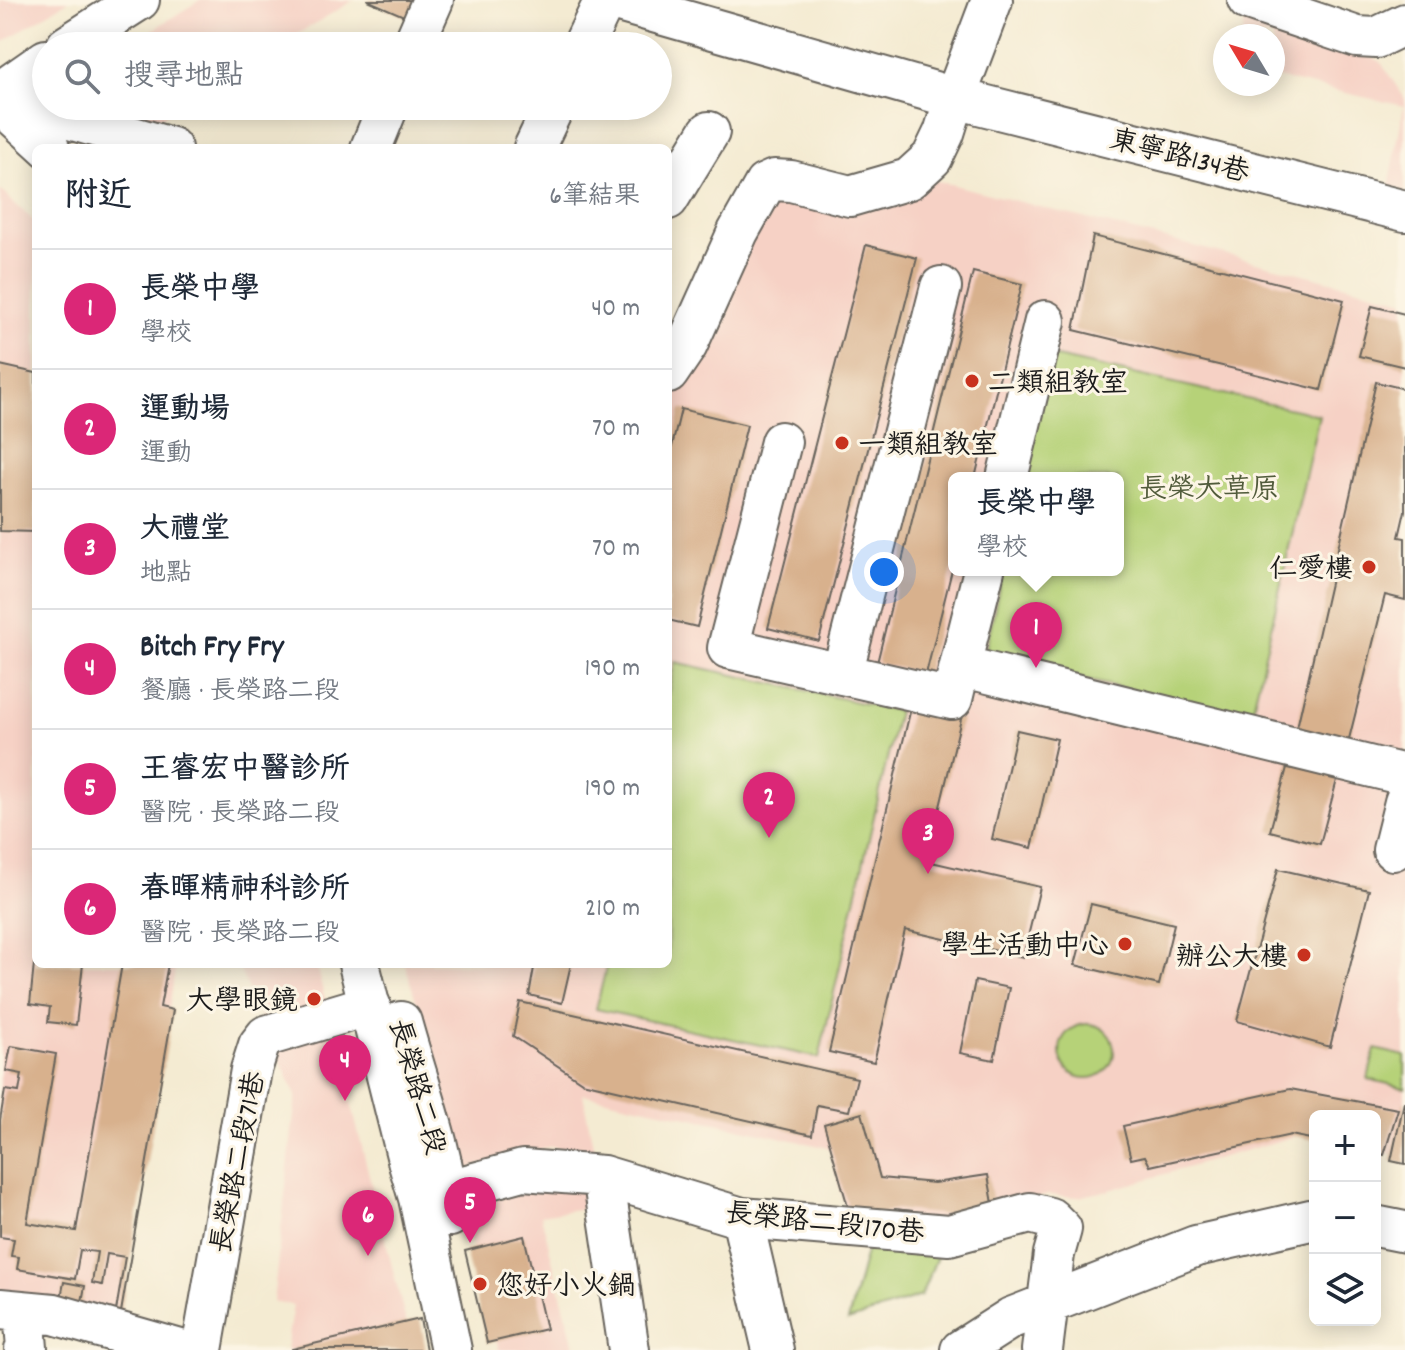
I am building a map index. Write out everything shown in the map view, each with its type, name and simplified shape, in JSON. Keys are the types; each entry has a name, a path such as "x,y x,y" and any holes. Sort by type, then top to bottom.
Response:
{"street":[{"path":"89,32 139,0"},
{"path":"419,32 433,0"},
{"path":"590,32 605,0"},
{"name":"東寧路134巷","path":"612,0 955,98 1405,211"},
{"path":"672,367 687,345 738,232 765,184 774,180 791,181 850,196 909,179 932,158 992,0"},
{"path":"1248,0 1357,37 1376,38 1405,24"},
{"path":"1398,0 1405,12"},
{"path":"0,92 32,70"},
{"path":"0,101 45,144"},
{"path":"0,101 32,110"},
{"path":"69,120 156,144"},
{"path":"373,144 382,120"},
{"path":"536,144 547,120"},
{"path":"672,192 709,132"},
{"path":"0,141 32,169"},
{"path":"842,674 941,287"},
{"path":"1008,472 1045,321"},
{"path":"781,442 728,648 952,699 982,576"},
{"path":"960,666 1405,775"},
{"path":"1393,850 1405,802"},
{"name":"長榮路二段","path":"360,968 433,1194 451,1350"},
{"name":"長榮路二段","path":"387,968 433,1194 470,1350"},
{"name":"長榮路二段71巷","path":"202,1350 251,1070 259,1045 266,1036 370,1005"},
{"name":"長榮路二段170巷","path":"433,1194 523,1170 603,1176 742,1218 949,1235 1030,1213 1050,1218 1061,1229 1054,1254 1048,1304"},
{"path":"603,1176 629,1350"},
{"path":"742,1218 773,1350"},
{"path":"961,1350 1011,1318 1196,1246 1309,1220"},
{"path":"1381,1227 1405,1232"},
{"path":"1042,1350 1048,1304"},
{"path":"16,1324 54,1314 180,1350"}],"shaded area":[{"path":"0,0 69,0 0,44"},
{"path":"200,0 354,0 301,32 149,32"},
{"path":"1247,11 1282,24 1244,24"},
{"path":"1285,25 1380,61 1405,99 1405,203 1387,198 1404,106 1285,80"},
{"path":"118,120 156,120 143,128"},
{"path":"911,174 1405,300 1405,1156 1381,1152 1381,1110 1309,1110 1309,1139 1295,1136 1110,1190 1078,1197 1048,1195 964,1220 848,1219 829,1148 583,1094 595,1157 552,1146 466,1169 406,968 672,968 672,365 770,181"},
{"path":"0,190 32,219 32,968 175,968 120,1317 0,1296"},
{"path":"239,968 317,968 413,1350 286,1350 293,1305 273,1302 296,1096"},
{"path":"583,1172 590,1207 541,1215 575,1350 499,1350 461,1203"}],"green space":[{"name":"長榮大草原","path":"1052,356 1319,415 1251,717 984,657 1002,576 1124,576 1124,472 1025,472"},
{"path":"675,662 898,711 819,1058 596,1009 606,968 672,968 672,676"},
{"path":"1087,1024 1106,1032 1114,1051 1106,1070 1087,1078 1068,1070 1060,1051 1068,1032"},
{"path":"1375,1049 1405,1056 1405,1088 1368,1079"},
{"path":"945,1237 921,1296 848,1321 869,1241"}],"building":[{"path":"367,0 422,0 413,20"},
{"path":"1093,236 1344,300 1321,390 1074,330"},
{"name":"一類組教室","path":"866,245 917,258 819,641 768,628"},
{"name":"二類組教室","path":"973,272 1022,284 976,472 948,472 948,576 950,576 926,674 877,663"},
{"path":"1372,306 1405,314 1405,367 1359,356"},
{"path":"0,365 32,372 32,532 0,531"},
{"name":"仁愛樓","path":"1376,382 1405,389 1405,511 1399,537 1405,538 1405,600 1385,595 1348,743 1296,732"},
{"path":"681,409 747,425 697,627 672,621 672,446"},
{"path":"911,708 961,719 927,861 1040,887 1023,957 905,930 874,1062 829,1052"},
{"path":"1017,730 1057,739 1032,848 992,839"},
{"path":"1292,749 1342,761 1320,844 1270,831"},
{"name":"辦公大樓","path":"1278,869 1369,890 1330,1047 1237,1021"},
{"name":"學生活動中心","path":"1091,904 1174,924 1159,985 1075,965"},
{"path":"34,968 83,968 76,1025 48,1022 50,1007 30,1004"},
{"path":"121,968 167,968 160,1007 173,1010 120,1318 115,1317 125,1257 107,1254 102,1285 92,1283 97,1252 80,1250 75,1279 17,1269 19,1257 11,1256 14,1239 0,1237 0,1120 5,1090 19,1092 22,1074 6,1071 11,1046 56,1054 27,1223 76,1231"},
{"path":"534,968 570,968 562,1003 529,995"},
{"path":"975,981 1009,988 994,1060 960,1053"},
{"path":"520,1002 857,1078 849,1111 817,1105 812,1135 582,1082 513,1036"},
{"path":"1290,1089 1398,1109 1384,1155 1381,1154 1381,1110 1309,1110 1309,1139 1291,1135 1150,1166 1145,1156 1131,1159 1123,1126"},
{"path":"1405,1102 1405,1164 1391,1161"},
{"path":"862,1113 880,1178 934,1183 988,1175 994,1209 963,1217 895,1209 853,1224 824,1124"},
{"path":"524,1236 546,1329 487,1343 465,1251"},
{"path":"64,1282 85,1286 81,1307 60,1303"},
{"path":"420,1319 426,1350 292,1350 292,1349"}],"place":[{"name":"二類組教室","path":"972,381"},
{"name":"一類組教室","path":"842,443"},
{"name":"仁愛樓","path":"1369,567"},
{"name":"長榮中學","path":"1036,668"},
{"name":"運動場","path":"769,838"},
{"name":"大禮堂","path":"928,874"},
{"name":"學生活動中心","path":"1125,944"},
{"name":"辦公大樓","path":"1304,955"},
{"name":"大學眼鏡","path":"314,999"},
{"name":"Bitch Fry Fry","path":"345,1101"},
{"name":"王睿宏中醫診所","path":"470,1243"},
{"name":"春暉精神科診所","path":"368,1256"},
{"name":"您好小火鍋","path":"480,1284"}]}
